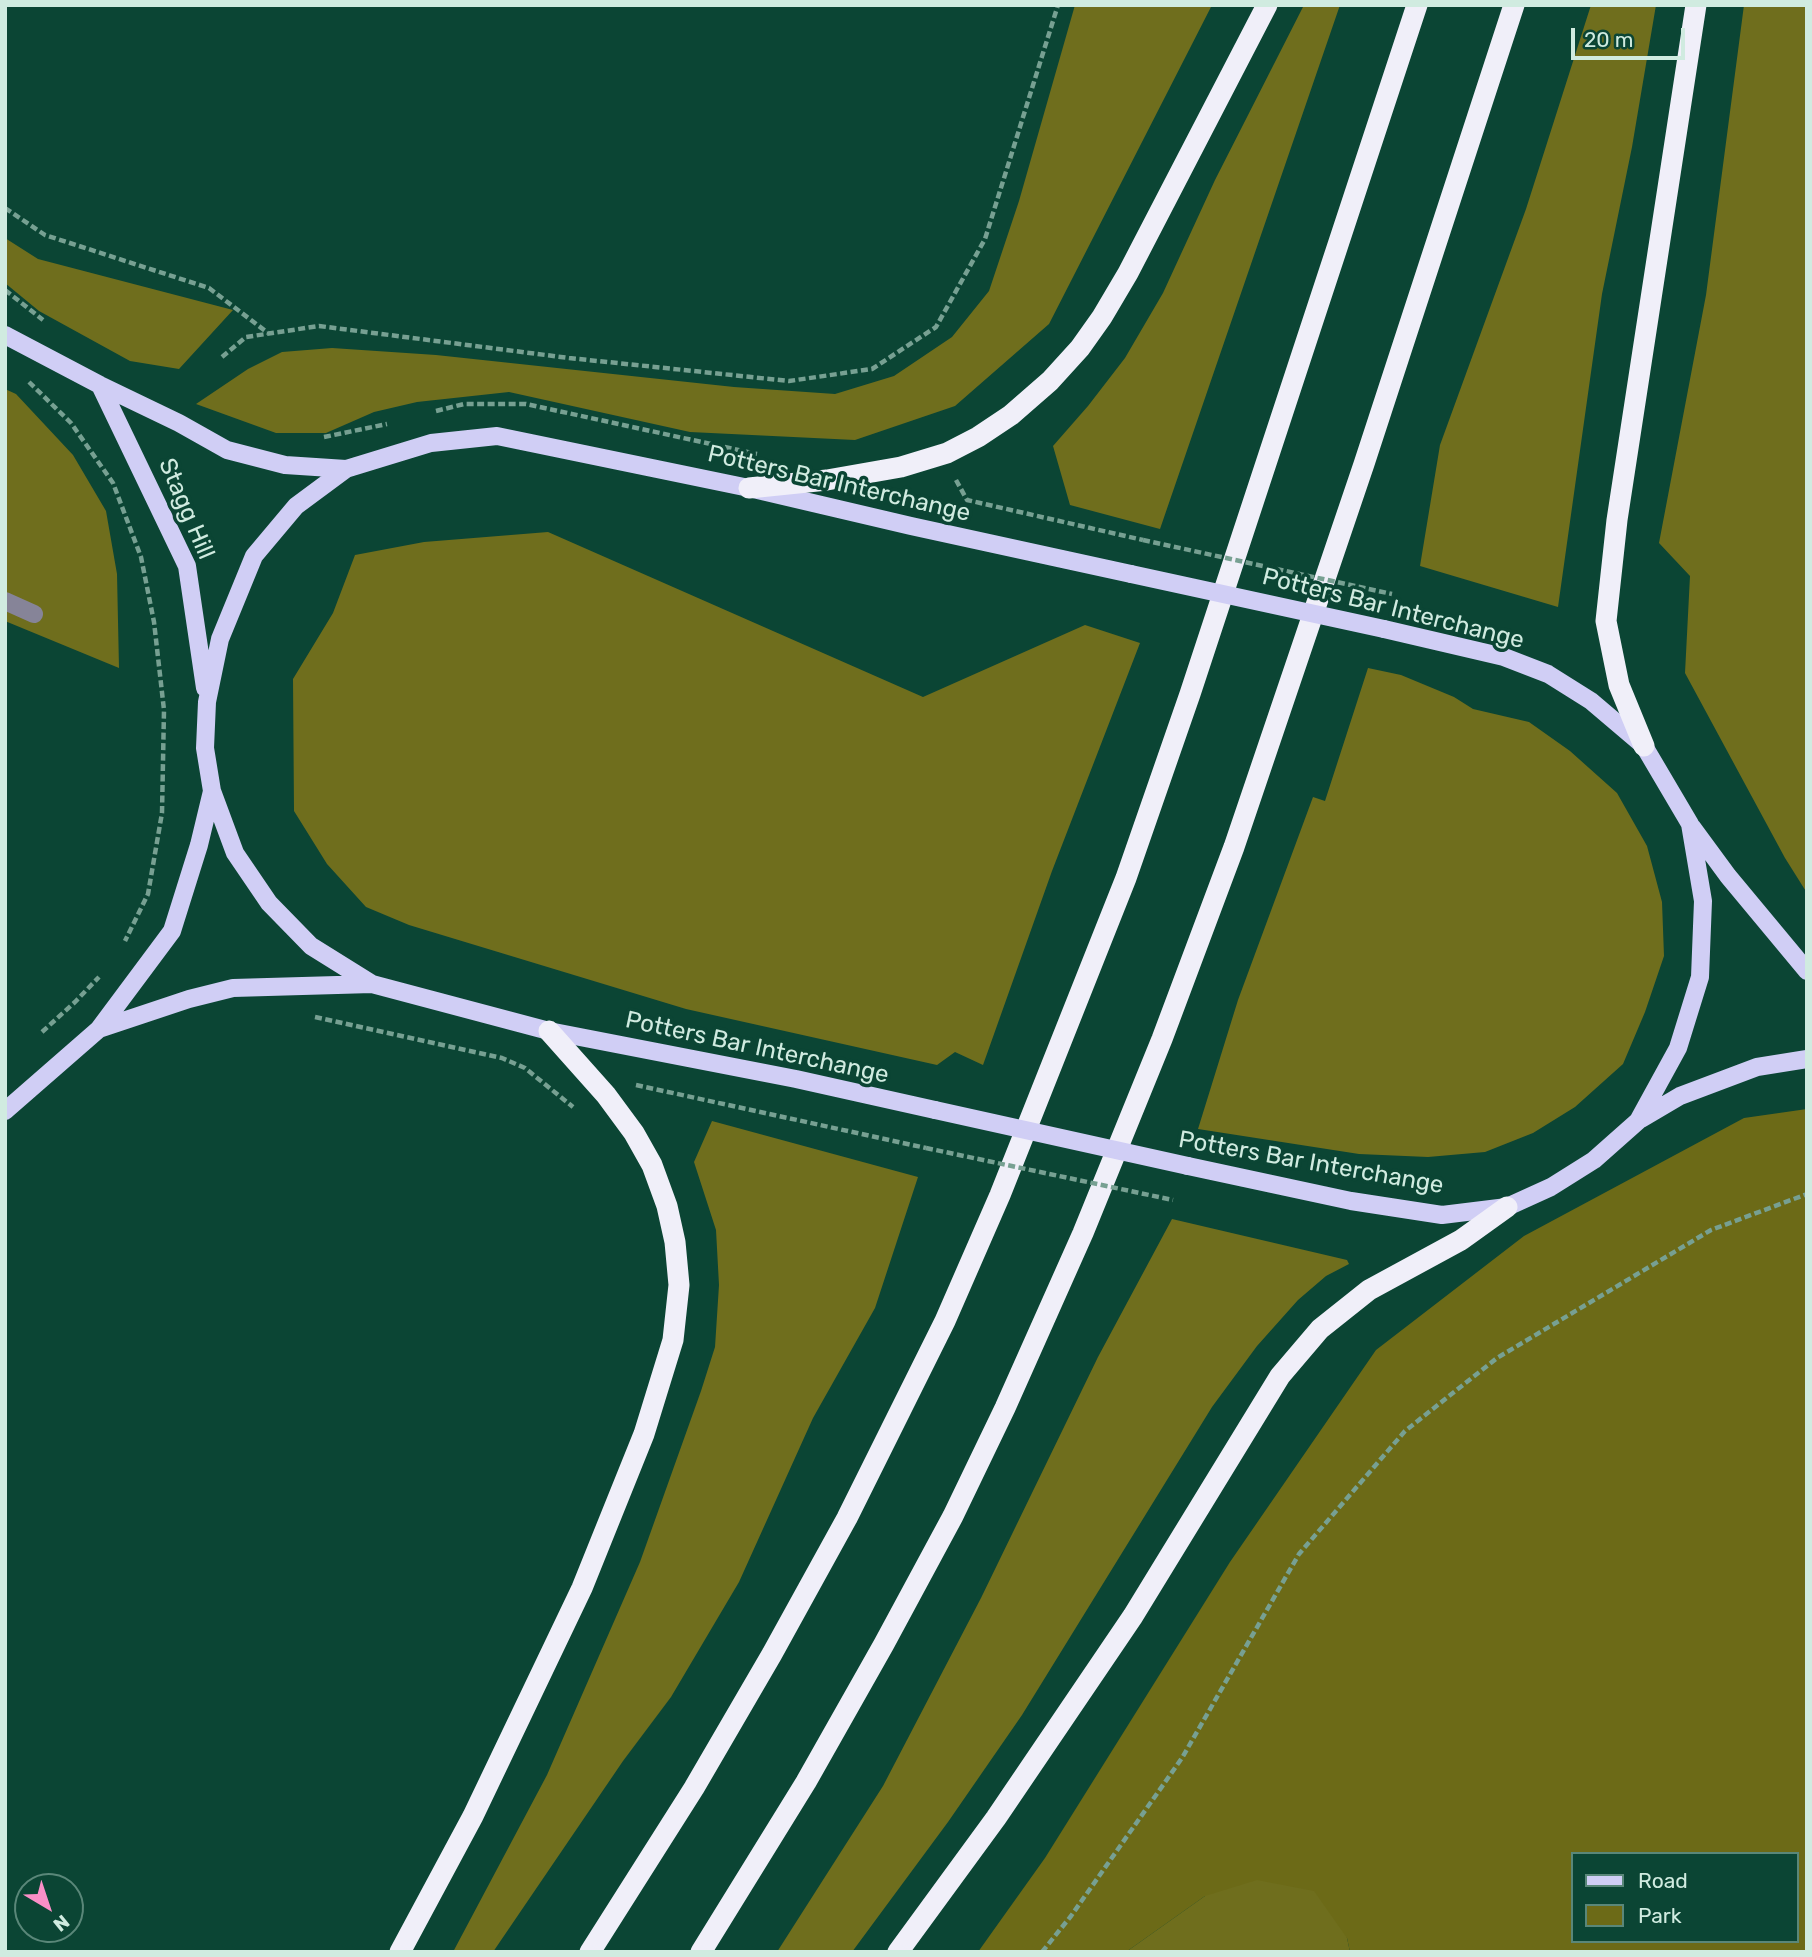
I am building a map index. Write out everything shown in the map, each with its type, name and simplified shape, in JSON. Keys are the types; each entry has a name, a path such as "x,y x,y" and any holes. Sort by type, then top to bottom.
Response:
{"highway":[{"path":"749,488 827,480 901,467 947,453 1011,415 1050,381 1080,348 1128,273 1266,5"},
{"path":"590,1952 694,1788 848,1518 945,1321 1000,1195 1111,915 1176,734 1253,508 1417,5"},
{"path":"701,1952 806,1782 953,1516 1005,1408 1083,1233 1162,1039 1238,835 1364,464 1514,5"},
{"path":"1644,746 1619,685 1606,621 1617,520 1696,5"},
{"path":"400,1952 473,1815 582,1588 644,1434 673,1340 679,1286 675,1242 667,1206 652,1165 634,1133 606,1095 548,1031"},
{"path":"898,1952 996,1818 1133,1616 1280,1376 1320,1329 1369,1290 1461,1240 1507,1208"}],"main road":[{"name":"Stagg Hill","path":"5,335 227,450 285,465 346,470"},
{"name":"Stagg Hill","path":"100,385 187,566 207,702"},
{"name":"Potters Bar Interchange","path":"497,436 749,488 1384,629 1504,657 1548,674 1591,701 1644,746 1690,824 1703,901 1700,976 1678,1048 1638,1121 1594,1160 1551,1187 1507,1208 1442,1215 1351,1201 796,1079 548,1031 372,984 311,946 269,903 235,853 212,791 205,748 207,702 220,639 254,556 296,506 346,470 430,443 497,436"},
{"path":"5,1111 99,1029 172,931 199,845 212,791"},
{"path":"1690,824 1728,876 1807,971"},
{"path":"99,1029 189,999 233,988 372,984"},
{"path":"1638,1121 1680,1096 1757,1067 1807,1059"}],"lane":[{"path":"5,601 34,614"}],"path":[{"path":"222,357 246,337 319,326 569,358 789,381 872,369 936,327 985,239 1058,5"},
{"path":"5,208 46,235 209,288 268,333"},
{"path":"23,376 71,423 113,483 141,557 154,621 164,710 163,813 148,894 129,936 121,946"},
{"path":"1143,540 1392,594"},
{"path":"42,1032 75,1002 106,967"},
{"path":"75,1002 99,1029"},
{"path":"308,1016 502,1058 525,1068 581,1113 624,1083 1173,1200"},
{"path":"1042,1952 1182,1758 1299,1554 1405,1431 1497,1358 1711,1230 1807,1194"}],"green space":[{"path":"1807,1109 1807,1952 1350,1952 1347,1938 1205,1896 1126,1952 978,1952 1045,1858 1230,1562 1376,1350 1524,1236 1744,1118"}],"shaded area":[{"path":"1075,5 1212,5 1049,324 955,406 855,440 690,432 509,392 417,402 374,412 326,433 276,433 196,404 248,369 282,352 332,348 436,355 734,387 835,394 894,376 952,337 989,291 1019,201"},
{"path":"1304,5 1340,5 1160,529 1070,505 1053,446 1125,358 1163,293 1215,180"},
{"path":"1591,5 1656,5 1632,147 1602,294 1558,607 1420,566 1440,445 1526,209"},
{"path":"1744,5 1807,5 1807,893 1785,858 1685,673 1690,576 1659,543 1706,295"},
{"path":"5,238 38,259 233,310 179,369 130,361 39,311 5,283"},
{"path":"5,389 16,394 73,455 106,511 117,574 119,668 5,621"},
{"path":"548,532 923,697 1085,625 1140,643 1052,871 983,1065 955,1052 937,1065 686,1009 409,925 366,907 327,864 294,811 293,679 333,613 355,555 424,542"},
{"path":"1368,668 1401,675 1454,697 1473,709 1529,722 1570,751 1617,793 1647,846 1662,902 1664,956 1645,1012 1623,1064 1575,1107 1533,1133 1485,1152 1428,1157 1359,1154 1198,1129 1238,1000 1313,797 1325,801"},
{"path":"712,1121 918,1177 875,1308 813,1418 739,1582 671,1697 623,1761 493,1952 453,1952 547,1775 640,1562 715,1347 719,1285 716,1230 694,1162"},
{"path":"1172,1219 1347,1260 1349,1264 1326,1276 1298,1300 1257,1346 1212,1407 1022,1715 948,1822 852,1952 777,1952 883,1786 981,1598 1098,1357"},
{"path":"1257,1880 1314,1891 1347,1938 1350,1952 1126,1952 1205,1896"}]}
